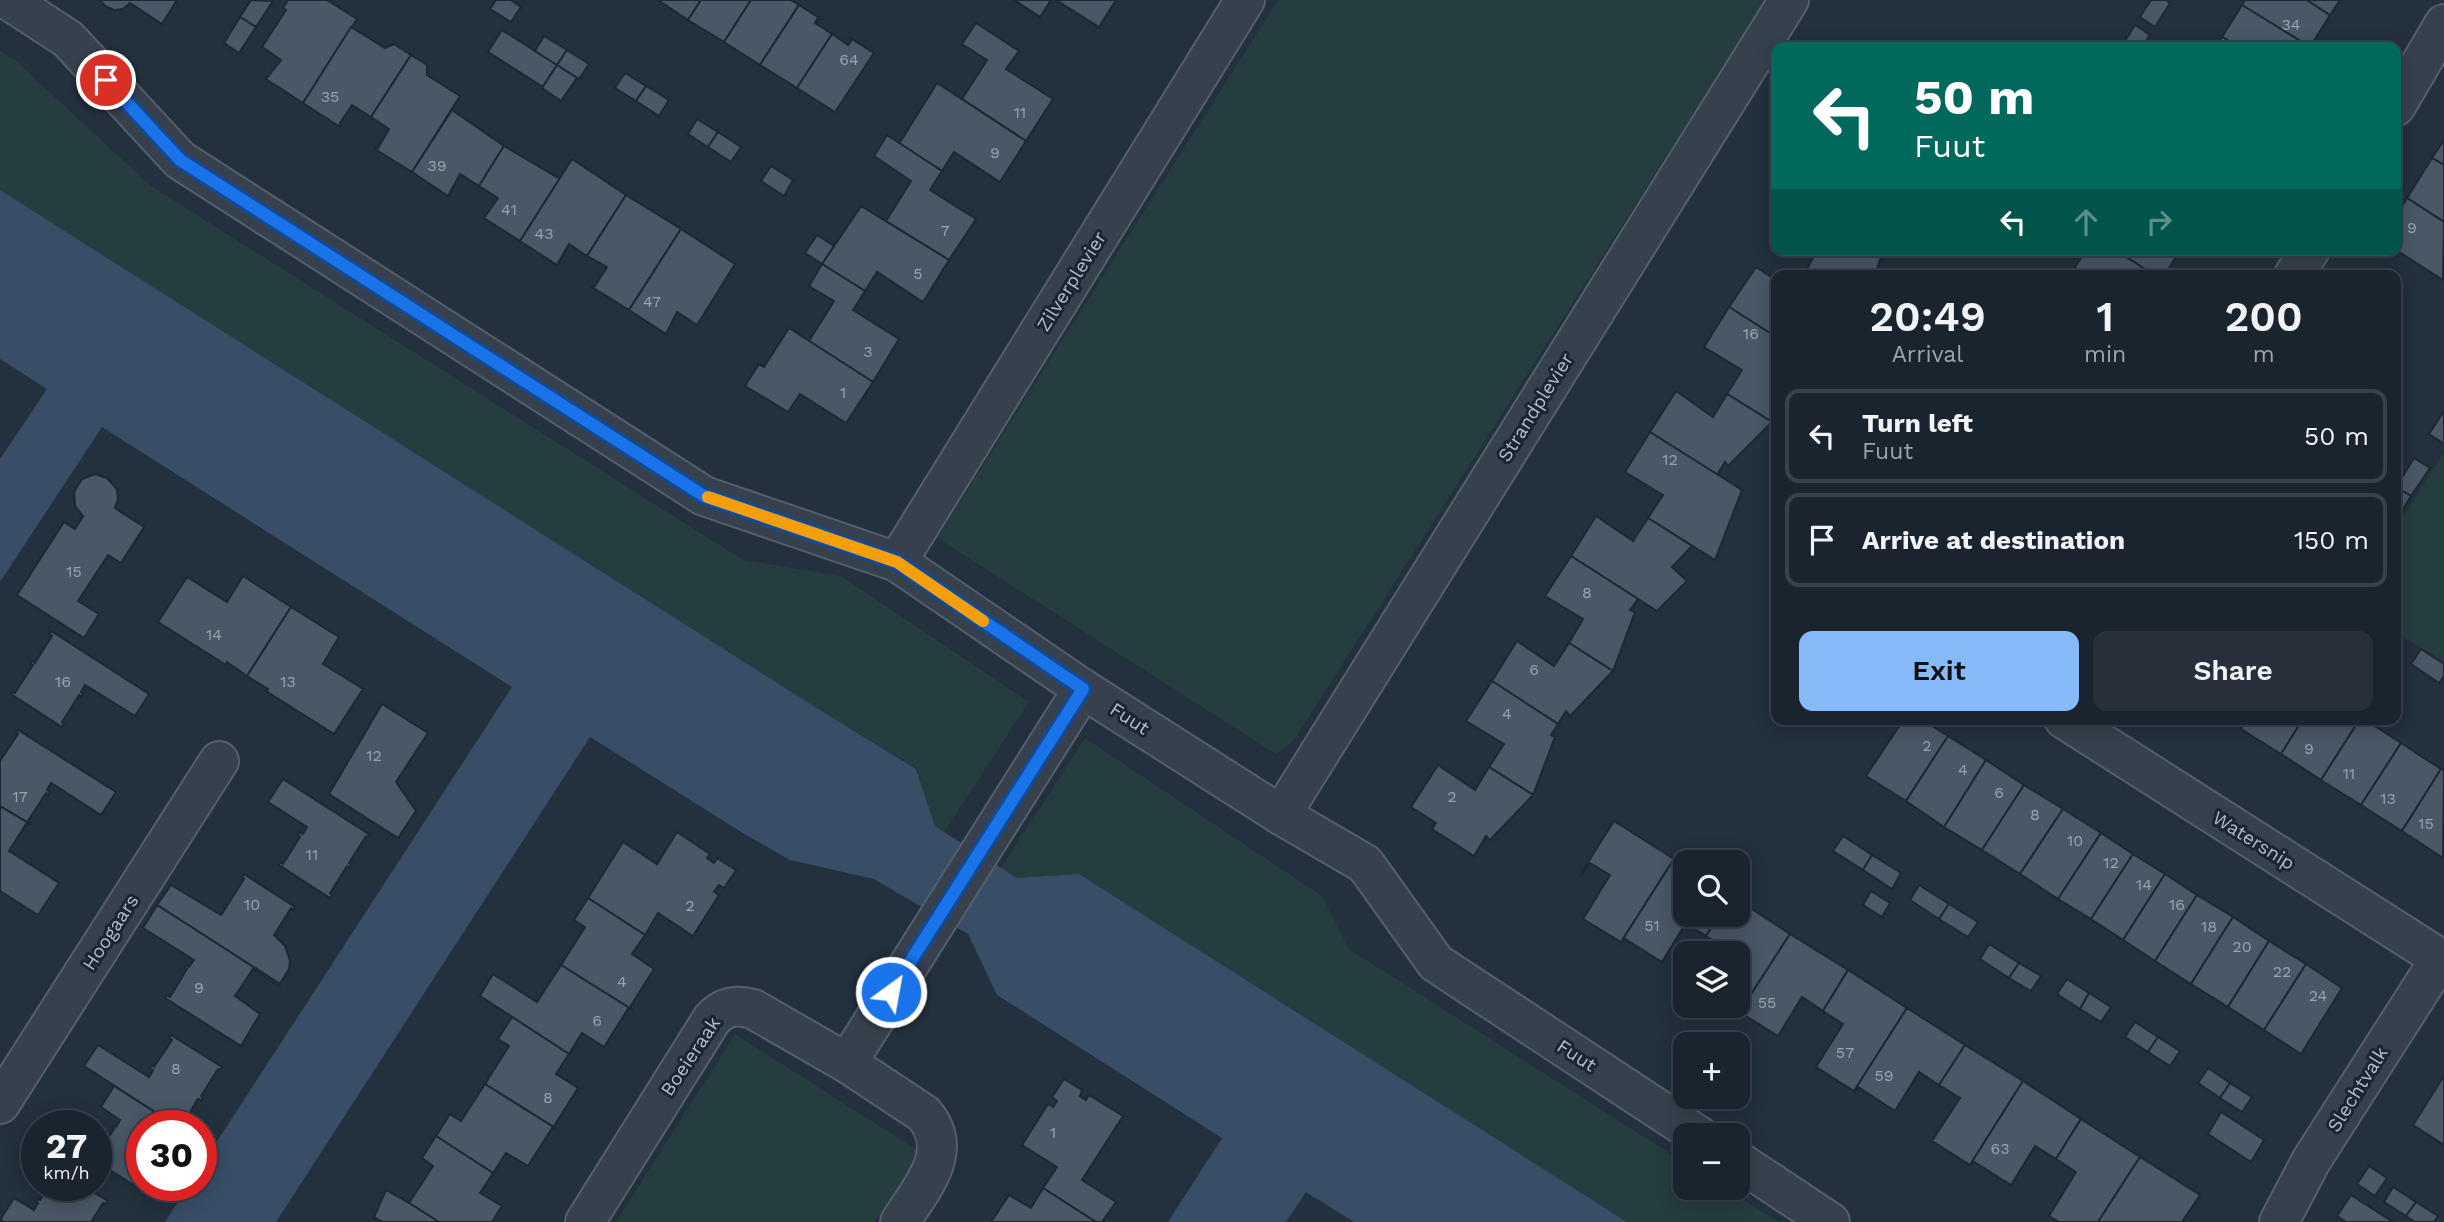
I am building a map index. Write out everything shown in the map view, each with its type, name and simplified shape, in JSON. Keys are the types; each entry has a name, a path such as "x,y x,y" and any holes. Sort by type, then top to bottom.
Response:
{"street":[{"name":"Fuut","path":"8,0 68,39 180,160 704,496 897,562 1083,689 1281,815 1365,864 1436,962 1679,1123"},
{"name":"Zilverplevier","path":"897,562 1245,0"},
{"name":"Strandplevier","path":"1281,815 1789,0"},
{"path":"2401,97 2444,24"},
{"path":"900,1222 936,1161 939,1149 937,1136 924,1114 847,1063 1083,689"},
{"name":"Watersnip","path":"2073,725 2442,960"},
{"name":"Hoogaars","path":"0,1104 219,761"},
{"name":"Slechtvalk","path":"2279,1222 2311,1161 2442,960"},
{"name":"Boeieraak","path":"585,1222 720,1010 742,1006 753,1009 847,1063"},
{"path":"1750,1169 1830,1222"}],"green space":[{"path":"1278,0 1766,0 1294,740 1276,754 937,538"},
{"path":"0,51 15,60 151,186 743,560 841,576 1029,702 944,832 935,826 916,768 820,710 0,190"},
{"path":"2444,452 2444,662 2401,635 2401,520"},
{"path":"1085,738 1322,896 1349,949 1673,1155 1673,1200 1744,1200 1779,1222 1627,1222 1079,874 1017,878 1001,868"},
{"path":"735,1034 920,1152 875,1222 616,1222"}],"water":[{"path":"0,190 916,769 935,826 944,832 1017,878 1079,874 1627,1222 1354,1222 1306,1192 1286,1222 1168,1222 1222,1138 997,995 968,934 874,879 790,860 590,737 276,1222 165,1222 179,1201 217,1201 217,1141 512,687 102,427 0,582 0,459 47,389 0,359"}],"building":[{"path":"100,0 177,0 162,24 130,3 123,9 114,10"},
{"path":"251,0 273,1 256,27 240,17"},
{"path":"288,0 327,0 357,19 303,103 266,79 281,60 262,47 286,10 283,8"},
{"path":"496,0 511,0 521,7 511,22 490,9"},
{"path":"658,0 701,0 688,20"},
{"path":"701,0 751,0 724,42 688,20"},
{"path":"751,0 791,0 799,5 760,65 724,42"},
{"path":"1014,0 1051,0 1040,17"},
{"path":"1056,0 1116,0 1099,27"},
{"path":"2151,0 2166,0 2170,3 2155,27 2140,17"},
{"path":"2245,0 2307,0 2330,15 2313,42 2302,42 2242,5"},
{"path":"2307,0 2340,0 2330,15"},
{"path":"799,5 821,19 817,19 815,23 832,34 797,88 760,65"},
{"path":"2242,5 2302,42 2230,42 2222,37"},
{"path":"240,17 256,27 239,53 224,43"},
{"path":"976,23 1019,51 1006,69 1053,99 1026,141 962,99 987,60 962,44"},
{"path":"2135,25 2150,35 2145,42 2124,42"},
{"path":"351,27 385,48 394,44 411,55 371,117 352,105 340,127 303,103"},
{"path":"502,30 557,65 543,87 488,52"},
{"path":"832,34 848,45 850,38 874,53 835,112 797,88"},
{"path":"544,36 567,50 557,65 535,51"},
{"path":"567,50 589,64 579,79 557,65"},
{"path":"411,55 427,65 427,75 460,96 412,172 375,149 389,129 371,117"},
{"path":"557,65 577,78 561,101 542,88"},
{"path":"625,73 646,86 636,101 615,88"},
{"path":"937,83 1026,141 1000,182 954,152 942,171 899,144"},
{"path":"646,86 669,100 659,116 636,101"},
{"path":"452,110 504,146 479,186 460,174 448,196 412,172"},
{"path":"697,119 718,132 708,147 688,134"},
{"path":"718,132 741,147 731,162 708,147"},
{"path":"887,135 942,171 930,190 976,219 949,260 886,221 911,181 874,156"},
{"path":"2444,140 2444,165 2432,158"},
{"path":"504,146 560,179 520,241 484,218 498,198 479,186"},
{"path":"2432,158 2444,165 2444,222 2407,198"},
{"path":"572,159 626,195 587,256 569,244 557,265 520,241"},
{"path":"771,166 793,180 784,196 761,181"},
{"path":"626,195 681,229 629,310 592,287 607,267 587,256"},
{"path":"2407,198 2444,222 2443,280 2401,253 2401,208"},
{"path":"861,206 949,260 923,302 877,272 865,291 822,264"},
{"path":"681,229 735,264 697,325 677,312 666,334 629,310"},
{"path":"817,235 834,246 822,264 805,253"},
{"path":"1814,256 1881,256 1877,270 1807,269"},
{"path":"2082,256 2125,256 2146,270 2076,270"},
{"path":"2125,256 2176,256 2168,270 2146,270"},
{"path":"822,264 865,291 853,310 899,339 873,382 809,341 834,301 809,286"},
{"path":"1756,267 1771,277 1771,334 1729,307"},
{"path":"1729,307 1771,334 1771,421 1727,394 1742,370 1704,347"},
{"path":"789,328 873,382 846,423 800,394 788,412 745,386 759,364 764,367"},
{"path":"1676,391 1713,417 1727,394 1771,421 1728,466 1725,462 1717,475 1650,432"},
{"path":"2444,411 2444,444 2429,434"},
{"path":"1650,432 1742,490 1715,560 1648,518 1663,495 1625,472"},
{"path":"2414,458 2430,468 2411,496 2401,490 2401,479"},
{"path":"95,474 107,478 117,489 115,508 144,527 121,563 108,555 78,601 99,614 84,638 17,595 64,522 75,529 83,516 75,506 74,492 82,479"},
{"path":"2401,490 2411,496 2401,513"},
{"path":"1596,516 1633,541 1648,518 1692,546 1672,567 1687,581 1657,611 1571,556"},
{"path":"1571,556 1638,599 1630,610 1635,612 1613,671 1569,643 1583,619 1545,596"},
{"path":"243,576 291,607 247,676 158,622 187,577 227,602"},
{"path":"291,607 339,637 323,664 363,689 334,734 247,676"},
{"path":"51,631 149,694 135,716 85,685 81,697 79,695 62,722 62,727 11,694 15,693 33,665 30,664 32,661 35,663 52,636 49,633"},
{"path":"1517,641 1554,666 1569,643 1613,671 1570,716 1566,711 1558,724 1492,681"},
{"path":"2421,649 2444,664 2444,676 2439,683 2411,664"},
{"path":"1492,681 1558,724 1551,735 1555,737 1533,795 1489,767 1504,744 1466,721"},
{"path":"382,704 428,733 396,782 416,811 398,838 329,794"},
{"path":"1900,725 1931,725 1948,736 1906,801 1866,776"},
{"path":"2243,725 2299,725 2281,754 2241,729"},
{"path":"2299,725 2356,725 2321,780 2281,754"},
{"path":"2356,725 2373,725 2401,743 2361,805 2321,780"},
{"path":"18,730 116,792 101,815 51,783 47,790 50,792 48,795 46,793 28,821 30,824 0,806 0,761"},
{"path":"1948,736 1986,760 1944,827 1906,801"},
{"path":"2401,743 2441,769 2402,831 2361,805"},
{"path":"1986,760 2024,785 1982,850 1944,827"},
{"path":"1438,765 1475,790 1489,767 1533,795 1490,840 1486,836 1474,856 1432,829 1436,823 1411,807"},
{"path":"2441,769 2444,770 2443,858 2402,831"},
{"path":"283,779 370,835 366,836 349,863 351,865 349,868 347,866 330,893 330,898 279,865 281,862 283,864 300,837 300,832 303,834 307,827 268,802"},
{"path":"2024,785 2063,809 2020,874 1982,850"},
{"path":"0,806 30,824 26,824 9,851 59,883 38,915 0,891"},
{"path":"2063,809 2101,833 2058,899 2020,874"},
{"path":"1614,821 1673,858 1621,942 1583,919 1610,875 1590,863 1580,875"},
{"path":"677,832 710,854 707,858 714,863 717,858 736,870 724,888 719,885 714,892 719,895 693,936 658,913 645,935 588,898 623,842 657,864"},
{"path":"2101,833 2133,854 2091,919 2058,899"},
{"path":"1843,836 1872,855 1863,870 1833,851"},
{"path":"2133,854 2165,874 2123,940 2091,919"},
{"path":"1872,855 1901,873 1892,889 1863,870"},
{"path":"1673,861 1673,927 1684,927 1662,962 1625,939 1622,944 1621,942"},
{"path":"244,874 295,907 293,910 291,908 274,935 285,946 290,961 289,969 280,984 157,905 171,885 221,915 226,908 223,907 225,904 227,906 244,879"},
{"path":"2165,874 2197,895 2155,961 2123,940"},
{"path":"1919,885 1949,904 1939,919 1910,900"},
{"path":"1871,891 1890,903 1882,917 1863,905"},
{"path":"2197,895 2233,917 2191,984 2155,961"},
{"path":"588,898 645,935 632,954 654,969 631,1009 561,965 585,927 574,920"},
{"path":"1949,904 1978,922 1968,937 1939,919"},
{"path":"157,905 280,984 279,986 253,969 235,996 260,1014 241,1046 165,998 167,995 170,997 187,969 186,965 189,967 194,960 143,928"},
{"path":"1750,908 1790,934 1750,996 1750,941 1714,941 1706,936 1712,927 1750,927"},
{"path":"2233,917 2269,941 2228,1007 2191,984"},
{"path":"1692,927 1712,927 1706,936"},
{"path":"1790,934 1848,970 1823,1011 1802,997 1778,1036 1749,1018 1750,996"},
{"path":"2269,941 2306,964 2264,1030 2228,1007"},
{"path":"1989,944 2019,963 2009,978 1980,959"},
{"path":"2019,963 2041,976 2031,991 2009,978"},
{"path":"2306,964 2342,988 2301,1054 2264,1030"},
{"path":"561,965 631,1009 628,1009 604,1047 582,1033 569,1054 480,996 493,974 537,1002"},
{"path":"1848,970 1907,1008 1854,1091 1816,1067 1843,1024 1823,1011"},
{"path":"2067,979 2089,993 2080,1009 2057,994"},
{"path":"2089,993 2111,1007 2101,1022 2080,1009"},
{"path":"1907,1008 1965,1045 1939,1085 1919,1072 1895,1111 1858,1087 1854,1091"},
{"path":"512,1017 569,1054 556,1074 578,1088 555,1128 485,1084 509,1046 498,1039"},
{"path":"2135,1022 2158,1037 2148,1052 2125,1037"},
{"path":"171,1035 222,1067 201,1096 203,1098 198,1099 191,1110 152,1110 84,1066 98,1045 149,1077 153,1070 150,1068 152,1065 154,1067 172,1040 169,1038"},
{"path":"2158,1037 2180,1051 2170,1066 2148,1052"},
{"path":"1965,1045 2023,1081 1970,1165 1932,1141 1960,1098 1939,1085"},
{"path":"2208,1068 2230,1083 2220,1098 2198,1083"},
{"path":"2444,1076 2444,1145 2413,1125"},
{"path":"1064,1079 1082,1090 1080,1096 1086,1100 1089,1095 1123,1116 1082,1180 1116,1202 1102,1222 1096,1222 1043,1188 1057,1167 1022,1145 1048,1104 1053,1107 1057,1101 1052,1097"},
{"path":"2023,1081 2081,1119 2056,1159 2035,1146 2011,1185 1974,1162 1970,1165"},
{"path":"2230,1083 2252,1097 2242,1112 2220,1098"},
{"path":"485,1084 555,1128 552,1128 528,1166 506,1153 493,1173 436,1136 450,1114 461,1121"},
{"path":"114,1086 152,1110 126,1110 126,1180 112,1171 112,1128 116,1127 120,1120 112,1115 112,1110 101,1107"},
{"path":"2221,1112 2264,1140 2251,1162 2208,1134"},
{"path":"2081,1119 2140,1157 2098,1222 2059,1222 2049,1216 2076,1172 2056,1159"},
{"path":"436,1136 493,1173 480,1193 502,1206 492,1222 439,1222 409,1203 433,1166 422,1158"},
{"path":"2140,1157 2200,1195 2182,1222 2098,1222"},
{"path":"2369,1166 2387,1178 2375,1196 2357,1184"},
{"path":"2393,1187 2416,1202 2406,1216 2384,1202"},
{"path":"1043,1188 1096,1222 991,1222 1009,1195 1031,1208"},
{"path":"386,1190 439,1222 383,1222 374,1217"},
{"path":"2351,1195 2393,1222 2346,1222 2337,1216"},
{"path":"14,1198 34,1210 38,1203 36,1202 108,1201 103,1203 91,1222 0,1220"},
{"path":"2416,1202 2438,1216 2434,1222 2415,1222 2406,1216"}],"slow traffic":[{"path":"708,497 897,562 983,621"}],"route":[{"path":"106,80 180,160 704,496 897,562 1083,689 891,992"}]}
